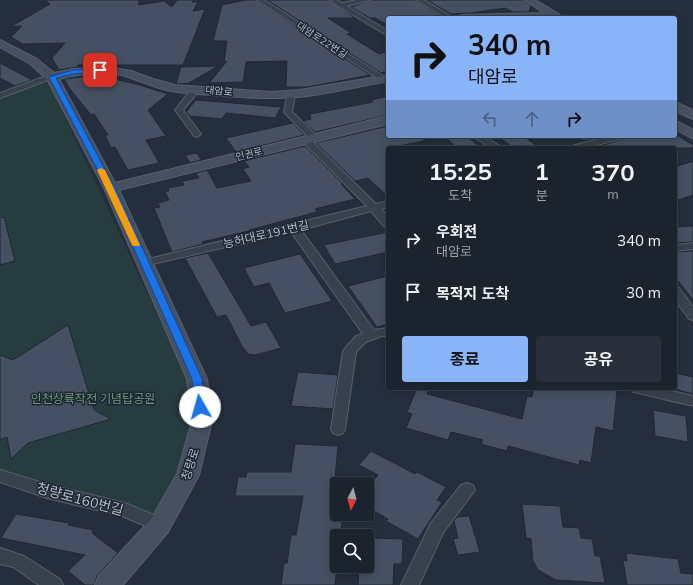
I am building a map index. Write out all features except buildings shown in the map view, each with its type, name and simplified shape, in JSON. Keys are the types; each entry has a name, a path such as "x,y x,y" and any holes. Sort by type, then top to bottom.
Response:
{"street":[{"name":"대암로22번길","path":"260,0 386,80"},
{"path":"333,0 386,33"},
{"path":"340,5 367,0"},
{"path":"419,0 447,16"},
{"path":"529,0 554,16"},
{"name":"청량로","path":"0,43 33,61 52,77 111,188 197,379 202,421 188,474 160,525 107,585"},
{"name":"대암로","path":"52,77 73,72 108,70 127,73 175,88 271,95 291,94 386,80"},
{"path":"0,96 52,77"},
{"path":"0,85 15,91"},
{"path":"196,89 180,110 197,134"},
{"path":"291,94 288,112 311,140 386,222"},
{"path":"677,107 693,115"},
{"name":"인권로","path":"111,188 386,121"},
{"path":"677,125 693,135"},
{"path":"480,138 494,146"},
{"path":"582,146 612,138"},
{"name":"능허대로191번길","path":"144,262 294,228 386,205"},
{"path":"294,228 371,335"},
{"path":"677,248 693,246"},
{"path":"677,294 693,316"},
{"path":"338,429 350,351 362,339 381,332 386,332"},
{"path":"646,390 693,401"},
{"name":"청량로160번길","path":"0,476 47,492 125,510 160,525"},
{"path":"410,585 437,528 467,490"},
{"path":"0,556 18,561 54,585"}],"green space":[{"name":"인천상륙작전 기념탑공원","path":"40,83 49,83 189,382 193,422 181,470 155,517 127,503 0,470 0,98"}],"slow traffic":[{"path":"101,170 111,188 136,245"}],"route":[{"path":"100,70 73,72 52,77 111,188 197,379 200,407"}]}
